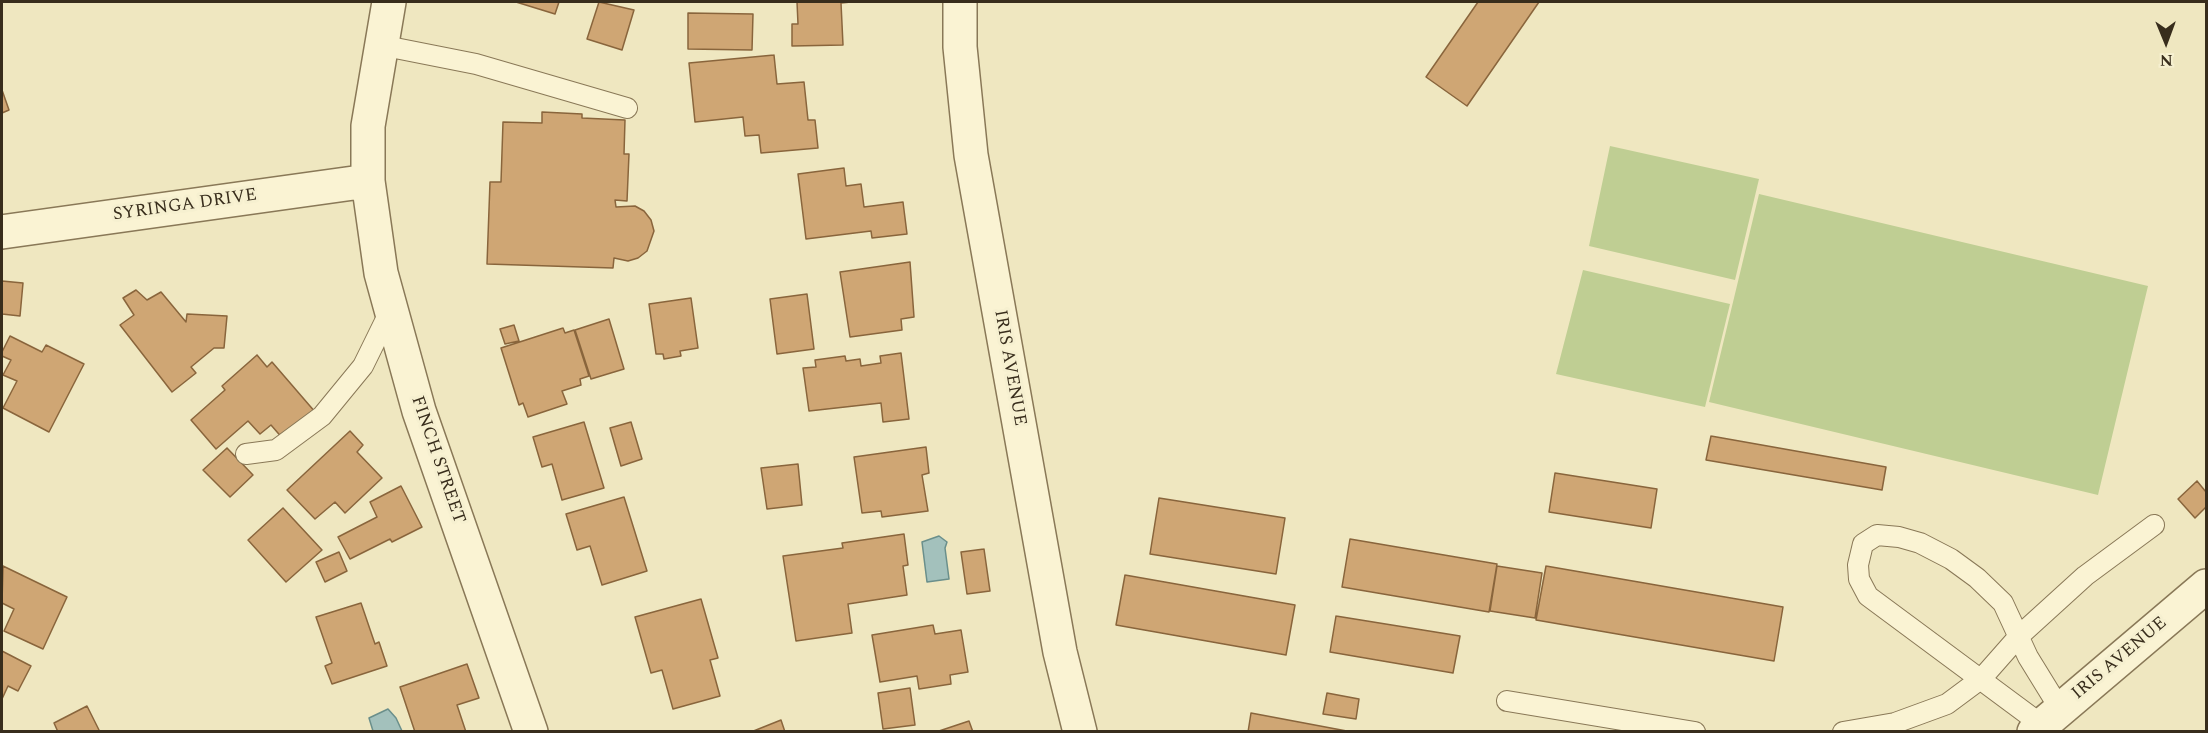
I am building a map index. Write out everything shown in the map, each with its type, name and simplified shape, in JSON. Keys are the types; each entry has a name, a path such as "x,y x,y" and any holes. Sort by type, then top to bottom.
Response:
{"street":[{"name":"IRIS AVENUE","path":"960,2 960,47 971,155 1060,652 1080,732"},
{"name":"FINCH STREET","path":"393,5 380,45 368,126 368,181 381,273 419,411 531,732"},
{"name":"SYRINGA DRIVE","path":"2,232 368,181"},
{"name":"IRIS AVENUE","path":"2045,722 2206,586"}],"lane":[{"path":"380,45 476,64 627,108"},
{"path":"246,454 276,450 322,416 363,366 391,309"},
{"path":"1844,732 1895,723 1947,704 1982,678 2019,636 2085,576 2154,525"},
{"path":"1878,535 1899,537 1920,543 1951,559 1977,578 2003,603 2028,657 2045,722 1868,596 1859,579 1858,565 1863,544 1878,535"},
{"path":"1507,701 1695,732"}],"green space":[{"path":"1610,146 1759,179 1735,280 1589,246"},
{"path":"1759,194 2148,286 2098,495 1709,402"},
{"path":"1583,270 1730,304 1705,407 1556,374"}],"water":[{"path":"939,536 947,542 945,548 949,579 927,582 922,542"},
{"path":"388,709 396,718 402,731 373,731 369,718"}],"building":[{"path":"516,2 559,2 555,14"},
{"path":"599,2 634,10 622,50 587,39"},
{"path":"797,2 851,2 841,3 843,45 792,46 792,24 798,24"},
{"path":"1478,2 1539,2 1467,106 1426,77"},
{"path":"688,13 753,14 752,50 688,49"},
{"path":"774,55 777,84 804,82 808,120 815,120 818,148 761,153 759,135 745,136 743,117 695,122 689,63"},
{"path":"2,90 9,110 2,113"},
{"path":"542,112 582,114 582,118 625,120 624,154 629,154 627,201 615,200 616,207 635,206 644,211 651,220 654,231 647,251 638,258 628,261 614,258 613,268 487,264 490,182 501,182 503,122 542,123"},
{"path":"844,168 846,186 861,184 864,207 903,202 907,234 872,238 871,231 806,239 798,174"},
{"path":"910,262 914,317 901,319 902,330 850,337 840,272"},
{"path":"2,281 23,283 20,316 2,314"},
{"path":"136,290 147,300 161,292 186,322 187,314 227,316 224,348 214,348 191,367 196,373 172,392 120,325 134,315 123,298"},
{"path":"807,294 814,349 777,354 770,299"},
{"path":"691,298 698,348 680,351 681,356 664,359 663,354 656,354 649,304"},
{"path":"609,319 624,369 591,379 575,330"},
{"path":"514,325 519,341 505,344 500,329"},
{"path":"563,328 565,333 574,330 589,376 580,379 581,385 562,391 567,404 528,417 523,403 519,405 501,348"},
{"path":"10,336 42,352 46,345 84,364 49,432 3,408 17,381 3,375 11,360 2,356"},
{"path":"901,353 909,419 883,422 881,403 809,411 803,368 816,367 815,360 845,356 846,361 860,359 861,366 881,363 880,356"},
{"path":"257,355 267,367 272,362 316,413 284,440 271,425 260,434 248,421 216,449 191,420 225,390 222,386"},
{"path":"584,422 604,488 562,500 552,464 542,467 533,437"},
{"path":"631,422 642,459 621,466 610,428"},
{"path":"350,431 363,445 357,452 382,478 345,513 335,502 315,519 287,490"},
{"path":"1711,436 1886,467 1882,490 1706,460"},
{"path":"926,447 929,473 922,475 928,511 882,517 881,511 862,513 854,457"},
{"path":"227,448 253,475 230,497 203,470"},
{"path":"798,464 802,505 767,509 761,468"},
{"path":"1555,473 1657,489 1651,528 1549,512"},
{"path":"2197,481 2206,492 2206,507 2195,518 2178,499"},
{"path":"401,486 422,527 392,542 390,539 350,559 338,537 377,517 370,502"},
{"path":"624,497 647,571 602,585 590,546 577,550 566,514"},
{"path":"1159,498 1285,518 1276,574 1150,554"},
{"path":"283,508 322,550 286,582 248,540"},
{"path":"904,534 908,565 903,566 907,595 848,604 852,633 796,641 783,556 843,548 842,543"},
{"path":"1350,539 1497,564 1489,612 1342,587"},
{"path":"984,549 990,591 967,594 961,552"},
{"path":"339,552 347,571 325,582 316,562"},
{"path":"3,566 67,597 43,649 4,631 14,609 2,603"},
{"path":"1497,566 1542,573 1535,618 1490,611"},
{"path":"1546,566 1783,607 1774,661 1536,620"},
{"path":"1125,575 1295,605 1286,655 1116,625"},
{"path":"701,599 718,658 710,660 720,696 673,709 662,670 651,673 635,617"},
{"path":"361,603 375,644 379,642 387,666 332,684 325,666 332,663 316,617"},
{"path":"1336,616 1460,636 1453,673 1330,652"},
{"path":"933,625 935,634 961,630 968,672 950,675 951,684 919,689 917,676 880,682 872,635"},
{"path":"2,651 31,666 18,691 8,686 2,699"},
{"path":"467,664 479,698 457,705 466,732 415,732 400,687"},
{"path":"910,688 915,725 883,729 878,693"},
{"path":"1327,693 1359,699 1356,719 1323,714"},
{"path":"87,706 100,732 58,732 54,723"},
{"path":"1251,713 1352,732 1248,732"},
{"path":"781,720 785,732 751,732"},
{"path":"969,721 973,732 936,732"}]}
